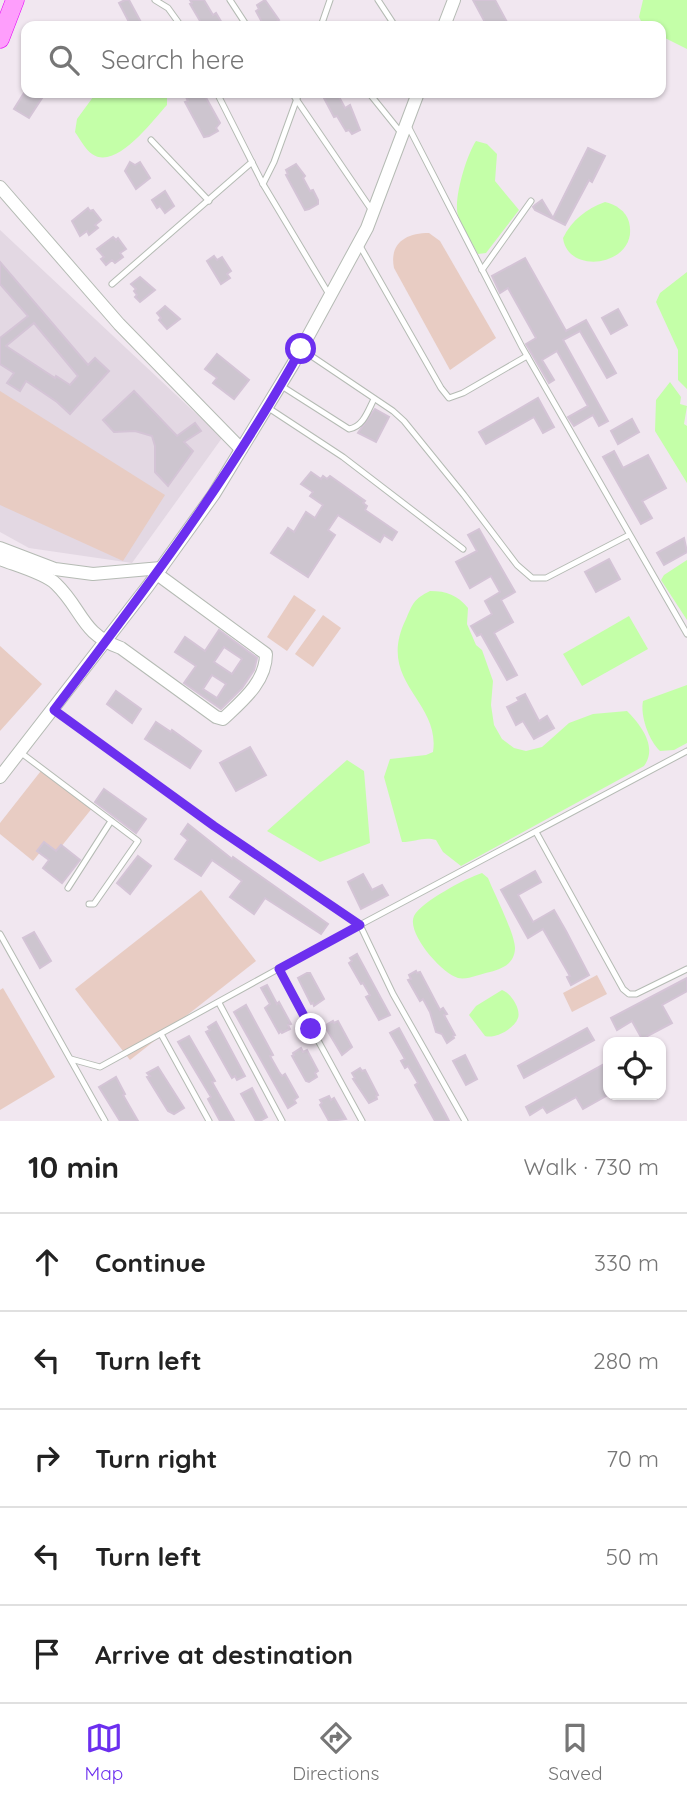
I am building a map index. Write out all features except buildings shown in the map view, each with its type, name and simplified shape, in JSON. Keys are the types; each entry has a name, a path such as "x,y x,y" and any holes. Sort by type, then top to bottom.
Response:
{"highway":[{"path":"0,13 5,0"},
{"path":"0,39 15,0"}],"street":[{"path":"446,21 454,0"},
{"path":"0,777 54,710 214,494 301,349 358,244 416,98"},
{"path":"0,187 120,324 241,449"},
{"path":"0,548 55,569 93,575 159,571 266,654 266,666 249,695 223,719 216,717 121,648 105,642 91,632 54,582 0,559"}],"lane":[{"path":"155,0 168,8 177,21"},
{"path":"230,0 244,21"},
{"path":"323,21 330,0"},
{"path":"378,0 392,21"},
{"path":"219,98 263,184 330,296"},
{"path":"263,184 274,162 296,98"},
{"path":"298,98 373,212"},
{"path":"374,98 405,129 527,356 687,634"},
{"path":"151,140 209,201"},
{"path":"113,284 251,162"},
{"path":"482,270 531,201"},
{"path":"358,244 440,388 449,398 463,393 527,356"},
{"path":"301,349 404,421 517,565 532,578 547,578 629,535"},
{"path":"280,385 349,429 354,429 362,421 374,399"},
{"path":"267,407 343,457 463,549"},
{"path":"54,710 214,826 360,925 393,994 465,1121"},
{"path":"71,1059 100,1067 687,751"},
{"path":"20,752 138,841 94,904 89,904"},
{"path":"68,888 111,821"},
{"path":"536,831 623,989 636,994 687,969"},
{"path":"0,934 105,1121"},
{"path":"279,969 362,1121"},
{"path":"219,1003 282,1121"},
{"path":"161,1034 209,1121"}],"shaded area":[{"path":"643,0 687,0 687,49 666,38 666,21 641,21 639,17"},
{"path":"92,98 167,98 167,105 143,132 112,156 101,157 89,152 75,132 77,119"},
{"path":"476,141 487,144 497,154 495,181 519,210 486,253 478,254 462,225 457,208 462,177"},
{"path":"605,202 613,204 628,218 630,237 624,248 602,261 577,258 568,250 563,238 580,216"},
{"path":"0,230 222,438 132,563 29,548 0,532"},
{"path":"429,233 440,241 496,338 450,370 394,268 394,252 401,241 413,235"},
{"path":"687,272 687,389 678,380 678,350 656,302 660,293"},
{"path":"670,382 681,397 680,404 687,406 684,424 687,426 687,483 655,431 656,400"},
{"path":"0,391 165,495 123,561 0,505"},
{"path":"687,560 687,620 661,580 664,575"},
{"path":"430,591 451,595 468,608 467,624 476,645 482,650 493,681 491,705 494,725 502,739 514,748 526,751 542,747 569,723 593,714 627,711 646,737 649,751 644,766 461,866 443,852 436,840 402,842 384,777 390,759 433,752 433,734 428,718 403,675 398,659 399,641 410,609 417,599"},
{"path":"294,595 316,610 287,651 267,637"},
{"path":"323,615 341,628 313,667 295,654"},
{"path":"629,616 648,649 582,686 563,654"},
{"path":"0,646 42,684 0,731"},
{"path":"687,685 687,743 674,750 660,751 646,728 643,701"},
{"path":"347,760 364,771 370,843 320,862 267,831"},
{"path":"44,767 93,807 56,853 46,845 33,861 0,834 0,823"},
{"path":"482,873 488,878 508,925 514,943 514,954 507,965 499,969 470,978 458,978 443,969 427,952 415,932 414,916 434,898"},
{"path":"201,890 256,961 130,1060 75,989"},
{"path":"597,975 607,994 572,1012 563,993"},
{"path":"3,988 55,1077 0,1110 0,990"},
{"path":"502,990 509,994 514,1002 518,1018 513,1026 504,1032 485,1036 469,1015 476,1006"}],"route":[{"path":"301,349 214,494 54,710 214,826 360,925 279,969 311,1029"}]}
